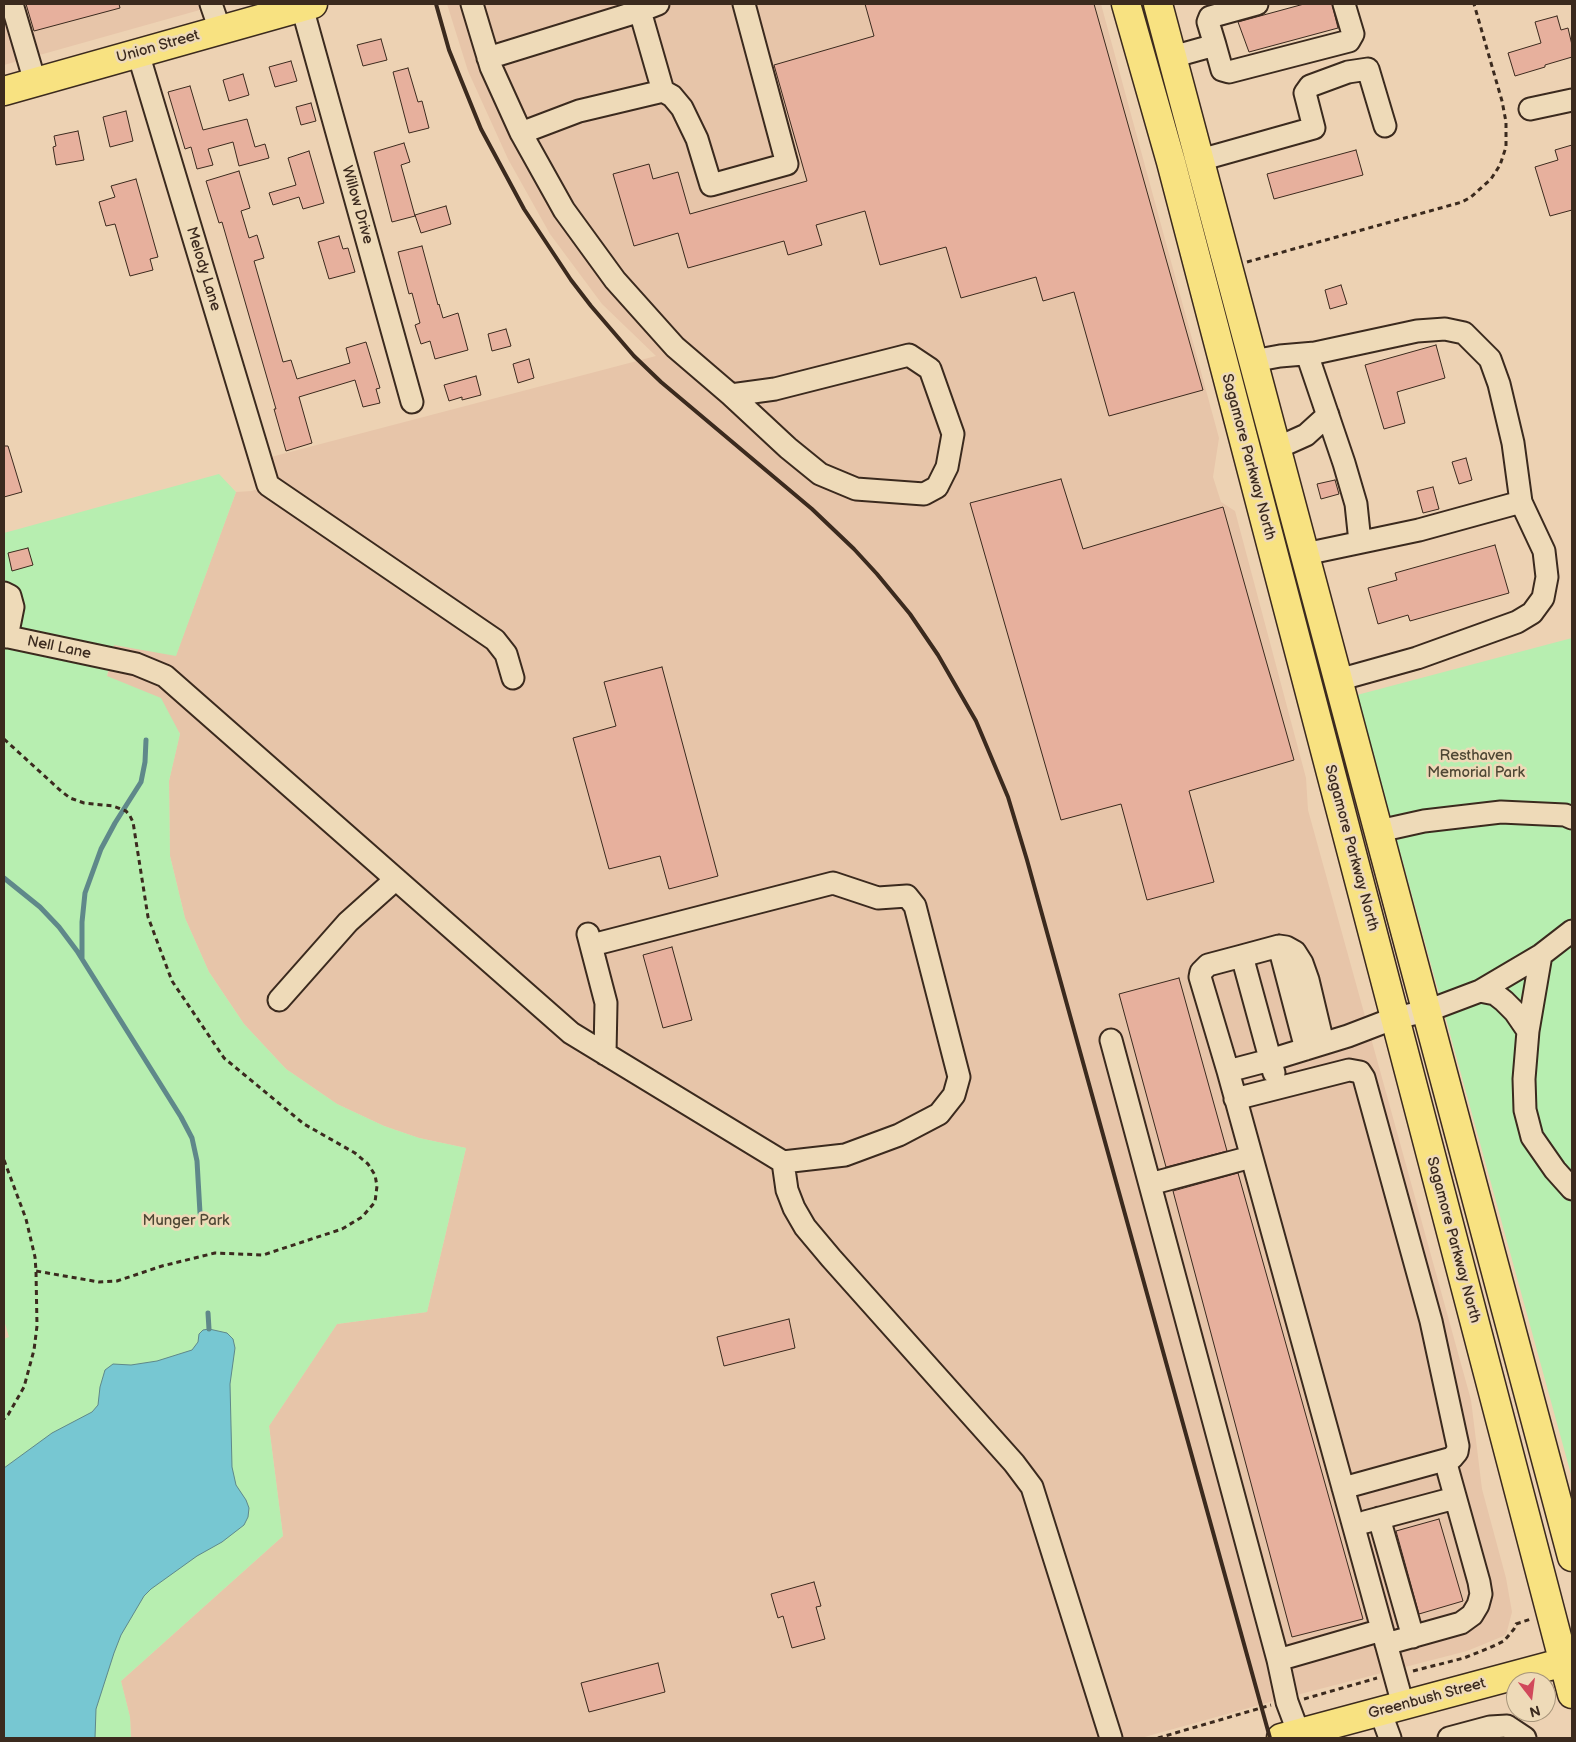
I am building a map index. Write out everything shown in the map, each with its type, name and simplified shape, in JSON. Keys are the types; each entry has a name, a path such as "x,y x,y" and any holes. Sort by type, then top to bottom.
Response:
{"main road":[{"name":"Sagamore Parkway North","path":"1126,4 1171,162 1395,1018 1568,1661 1572,1694"},
{"name":"Sagamore Parkway North","path":"1158,4 1426,1011 1568,1526 1572,1557"},
{"name":"Union Street","path":"4,91 307,5"},
{"name":"Greenbush Street","path":"1290,1736 1568,1661"}],"street":[{"path":"12,4 36,82"},
{"path":"211,4 220,30"},
{"path":"472,4 488,58 521,133 564,210 615,280 675,347 731,395 788,448 820,474 856,489 924,494 937,487 947,467 953,434 930,369 909,355 775,389 731,395"},
{"path":"521,133 579,111 663,91 672,96 682,108 697,139 711,185 786,164 744,4"},
{"path":"1257,4 1210,17 1208,22 1222,70 1229,72 1349,41 1353,34 1344,4"},
{"name":"Willow Drive","path":"307,5 412,402"},
{"path":"488,58 649,7 663,91"},
{"path":"1172,57 1215,45"},
{"name":"Melody Lane","path":"138,53 268,485 495,640 506,654 514,678"},
{"path":"1200,160 1314,128 1305,94 1310,86 1348,72 1368,69 1385,126"},
{"path":"1530,109 1572,100"},
{"path":"1253,362 1280,356 1307,354 1417,331 1446,329 1464,333 1490,359 1499,384 1513,443 1521,502 1544,550 1547,577 1543,598 1532,613 1517,622 1416,658 1338,680"},
{"path":"1307,354 1344,462 1356,504 1360,542"},
{"path":"1276,448 1306,435 1328,415"},
{"path":"1305,554 1419,530 1521,502"},
{"path":"4,593 10,596 13,607 5,637"},
{"name":"Nell Lane","path":"5,637 136,664 165,676 571,1033 783,1162"},
{"path":"1378,831 1424,821 1501,812 1566,815 1572,818"},
{"path":"279,1000 348,922 396,879"},
{"path":"605,1054 606,1003 590,940 833,883 878,898 907,896 915,906 959,1077 954,1095 939,1114 899,1135 845,1155 783,1162 787,1190 794,1208 806,1227 831,1258 1014,1463 1032,1487 1111,1738"},
{"path":"1228,1071 1315,1046 1395,1018 1426,1011 1480,991 1541,955 1572,931"},
{"path":"1315,1046 1302,963 1295,952 1286,947 1279,946 1208,965 1201,972 1200,977 1228,1071 1394,1675 1390,1738"},
{"path":"1541,955 1528,1032 1524,1087 1525,1110 1532,1137 1555,1170 1572,1190"},
{"path":"1242,956 1278,1088"},
{"path":"1480,991 1495,994 1504,1001 1515,1012 1528,1032"},
{"path":"1111,1040 1278,1660 1288,1702 1290,1736"},
{"path":"1235,1099 1349,1070 1360,1072 1364,1078 1432,1325 1458,1452 1452,1458 1343,1488"},
{"path":"1150,1184 1251,1157"},
{"path":"1278,1660 1384,1637 1413,1637 1461,1623 1472,1616 1481,1594 1479,1582 1445,1460"},
{"path":"1353,1526 1455,1498"},
{"path":"1379,1518 1413,1637"},
{"path":"1449,1738 1490,1727 1507,1726 1525,1738"}],"path":[{"path":"1245,262 1462,202 1471,197 1491,179 1500,165 1506,148 1506,122 1502,101 1474,4"},
{"path":"4,739 70,798 84,803 120,808 126,811 133,822 148,916 172,981 224,1058 304,1124 355,1153 368,1164 375,1174 377,1186 375,1202 362,1216 342,1229 263,1254 215,1253 162,1266 116,1281 98,1282 36,1271"},
{"path":"4,1160 26,1219 36,1271 37,1326 34,1350 24,1387 4,1419"},
{"path":"1158,1738 1262,1707 1464,1658 1504,1641 1516,1624"}],"shaded area":[{"path":"4,4 221,4 4,65"},
{"path":"447,4 1101,4 1219,438 1213,477 1221,502 1235,511 1306,778 1308,810 1471,1400 1482,1489 1506,1578 1512,1612 1506,1635 1467,1651 1281,1699 1141,1738 131,1738 130,1717 121,1681 283,1536 269,1426 337,1324 427,1312 466,1148 419,1138 384,1126 337,1104 286,1069 244,1024 209,972 185,918 170,856 169,781 180,733 107,677 114,645 176,655 236,492 252,491 277,482 272,474 271,457 656,356 602,304 550,234 508,159 468,71"}],"green space":[{"name":"Munger Park","path":"219,474 236,492 176,656 114,645 107,676 161,698 180,734 169,781 170,856 185,918 209,972 244,1024 286,1069 337,1104 384,1126 419,1138 466,1148 427,1312 337,1324 269,1426 283,1536 121,1681 130,1717 131,1738 4,1738 4,1339 9,1337 4,1320 4,533"},
{"name":"Resthaven Memorial Park","path":"1572,638 1572,1478 1357,695"}],"water":[{"path":"209,1329 227,1333 233,1339 235,1348 230,1384 232,1467 236,1485 249,1508 248,1517 244,1525 222,1542 197,1556 144,1596 121,1635 114,1653 96,1709 95,1738 4,1738 4,1468 52,1433 92,1412 98,1405 100,1387 105,1370 113,1364 131,1365 157,1361 192,1350 198,1342 199,1334 203,1330"}],"building":[{"path":"26,4 119,4 120,8 34,31"},
{"path":"865,4 1094,4 1203,390 1109,416 1074,292 1043,301 1036,277 961,298 946,247 880,265 865,211 816,225 822,245 788,255 784,241 688,268 678,233 634,246 613,174 649,164 653,179 678,172 690,214 807,181 774,65 874,36"},
{"path":"1304,4 1332,4 1338,28 1249,52 1238,22"},
{"path":"1557,16 1561,30 1568,28 1572,45 1572,57 1515,76 1508,53 1541,43 1535,22"},
{"path":"381,39 387,60 363,66 357,45"},
{"path":"291,61 297,81 275,87 269,67"},
{"path":"408,68 418,102 422,101 429,128 409,133 393,72"},
{"path":"243,74 249,95 229,101 223,80"},
{"path":"190,86 203,130 247,119 255,147 265,144 269,158 239,166 233,142 208,149 213,165 197,169 191,147 185,149 168,92"},
{"path":"311,103 316,121 301,125 296,107"},
{"path":"126,111 133,141 110,147 103,117"},
{"path":"78,131 84,160 56,165 53,147 56,146 54,136"},
{"path":"404,143 410,162 401,165 415,216 392,222 374,152"},
{"path":"1572,145 1572,210 1550,216 1535,167 1558,160 1555,150"},
{"path":"1356,150 1363,175 1274,199 1267,174"},
{"path":"309,151 324,203 303,209 299,197 273,205 269,193 296,185 288,158"},
{"path":"239,171 250,208 241,211 249,238 257,235 264,258 254,261 283,362 291,360 297,379 350,363 346,348 366,342 380,388 376,389 380,403 363,407 355,380 299,397 312,443 286,451 274,409 276,409 222,222 219,223 206,181"},
{"path":"136,179 158,257 150,259 153,270 130,276 115,224 106,226 99,202 115,197 111,186"},
{"path":"446,206 451,224 421,233 415,215"},
{"path":"339,236 343,249 348,248 355,272 329,279 318,242"},
{"path":"422,246 443,318 458,313 468,350 435,359 430,341 421,344 415,325 420,323 412,293 409,294 398,252"},
{"path":"1341,285 1347,304 1330,309 1325,290"},
{"path":"506,329 511,346 492,351 488,334"},
{"path":"1436,345 1445,378 1397,392 1405,423 1384,429 1365,365"},
{"path":"529,359 534,378 518,383 513,364"},
{"path":"476,376 481,395 462,400 462,397 449,401 444,385"},
{"path":"4,446 8,446 22,492 4,497"},
{"path":"1466,458 1472,480 1459,484 1452,462"},
{"path":"1061,479 1083,549 1223,507 1294,760 1189,791 1214,882 1147,900 1121,804 1061,820 970,503"},
{"path":"1335,480 1339,494 1321,499 1317,484"},
{"path":"1433,487 1439,509 1423,513 1417,491"},
{"path":"1495,545 1509,593 1410,621 1408,615 1378,624 1368,588 1397,580 1395,573"},
{"path":"28,548 33,565 12,571 8,553"},
{"path":"662,667 718,876 669,889 660,856 609,869 573,738 616,726 604,682"},
{"path":"672,947 692,1020 663,1028 643,955"},
{"path":"1179,978 1227,1151 1166,1167 1119,994"},
{"path":"1238,1173 1363,1619 1292,1637 1173,1191"},
{"path":"789,1319 795,1348 724,1366 717,1337"},
{"path":"1439,1519 1463,1601 1419,1614 1396,1531"},
{"path":"814,1582 821,1606 816,1607 825,1639 792,1648 783,1616 778,1618 771,1594"},
{"path":"658,1663 665,1692 589,1712 581,1683"}],"waterway":[{"path":"82,958 82,922 85,893 101,849 141,782 145,762 146,740"},
{"path":"4,878 40,907 59,927 77,951 181,1117 192,1138 197,1161 200,1213"},
{"path":"208,1313 209,1329"}],"railway":[{"path":"436,4 449,50 481,129 524,209 571,280 634,356 661,382 812,509 877,574 910,614 938,655 976,721 1008,797 1027,860 1270,1738"}]}
